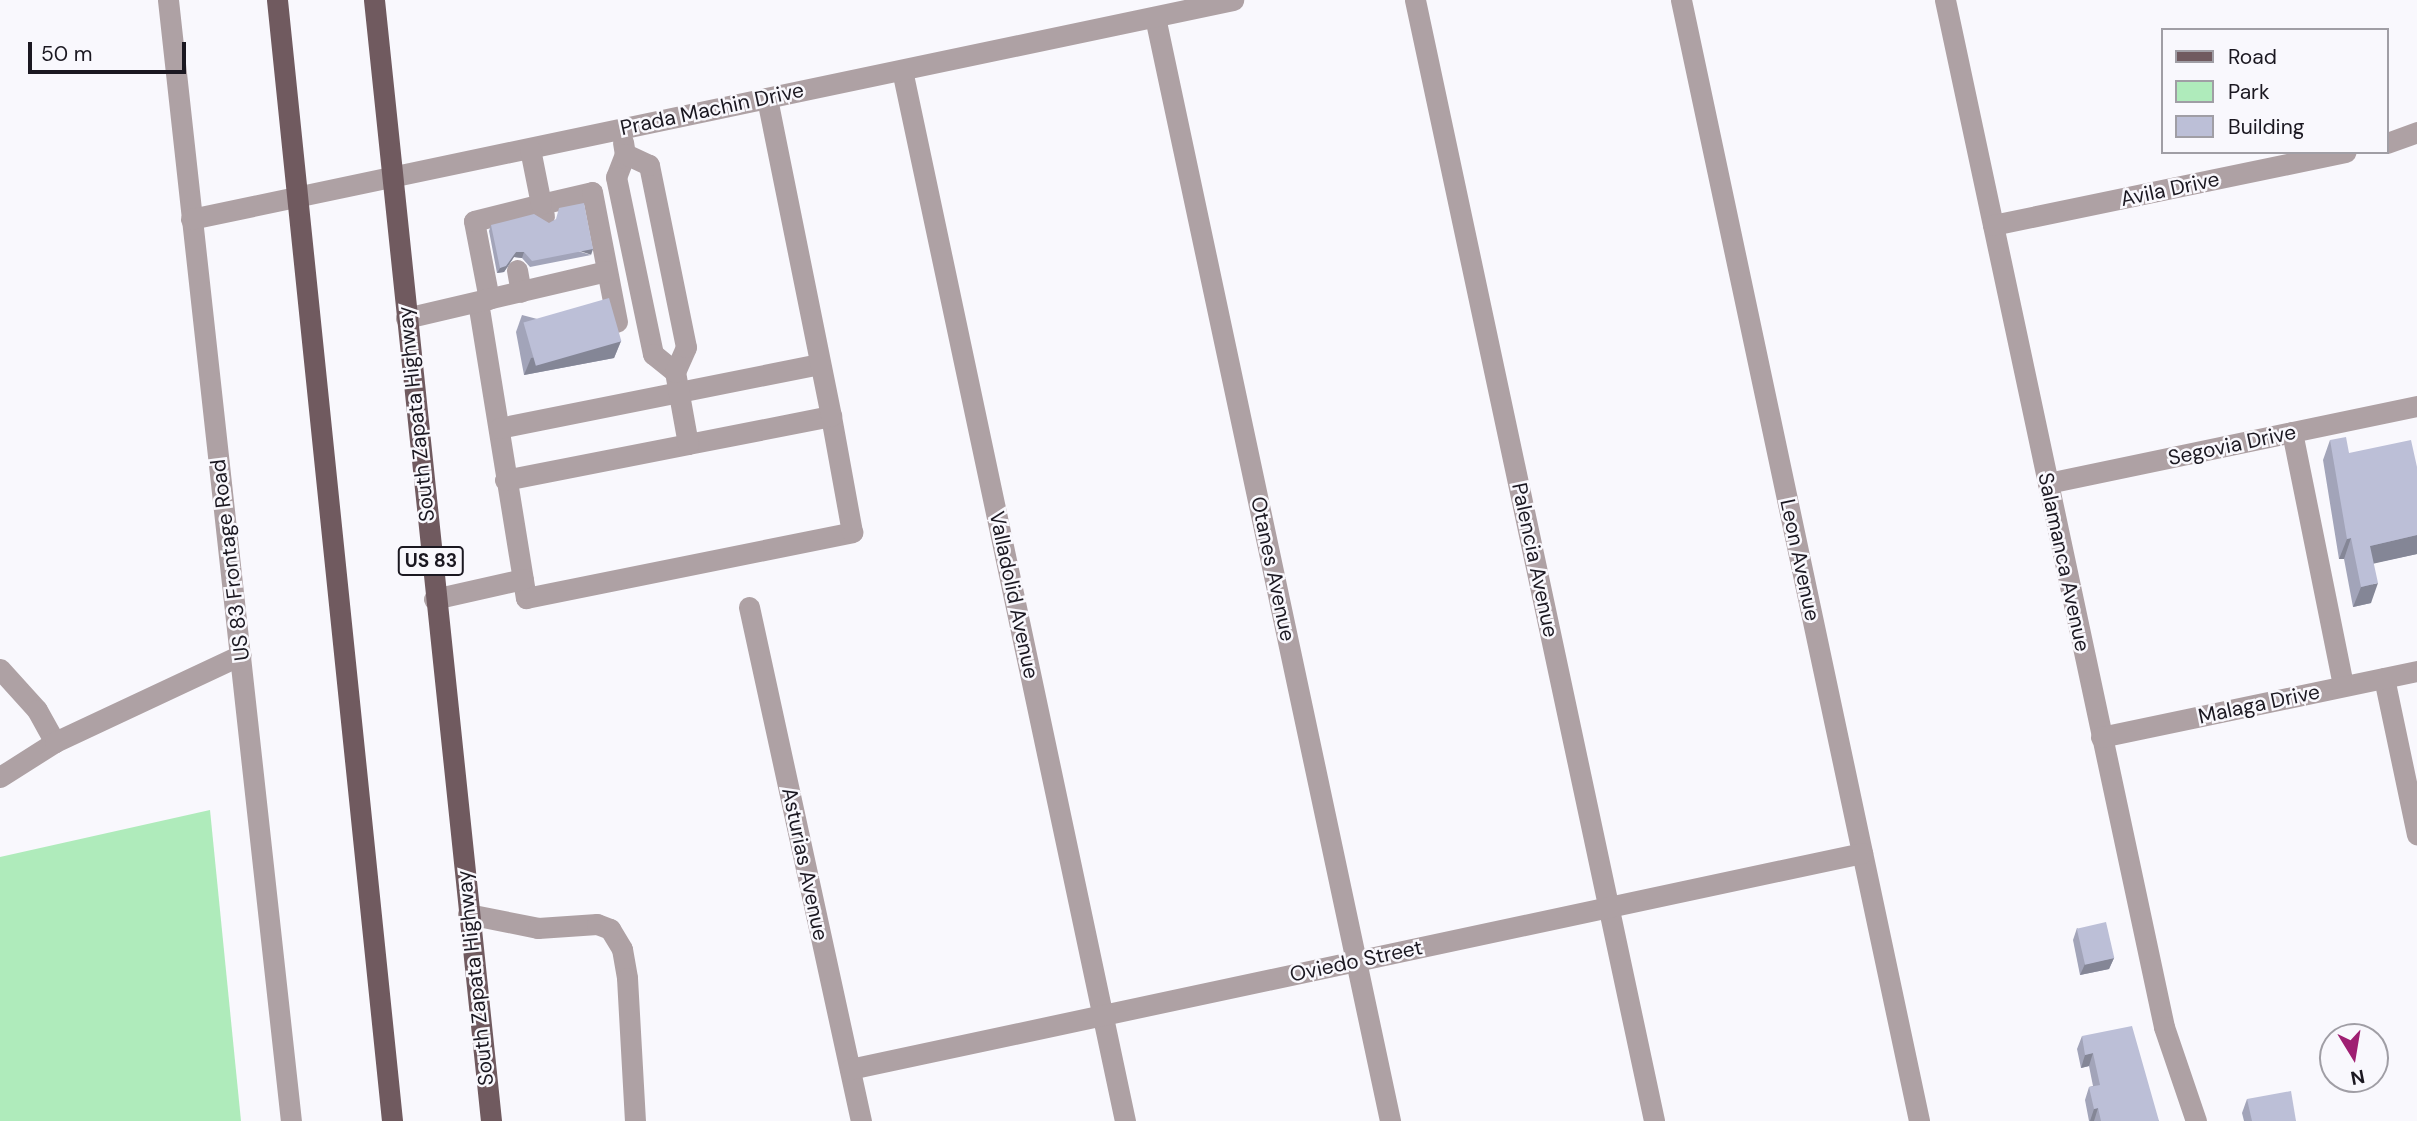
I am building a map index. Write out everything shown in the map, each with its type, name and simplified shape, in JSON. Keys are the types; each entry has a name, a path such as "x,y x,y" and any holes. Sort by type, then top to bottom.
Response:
{"main road":[{"path":"277,0 392,1121"},
{"name":"South Zapata Highway","path":"374,0 434,599 491,1121"}],"street":[{"name":"US 83 Frontage Road","path":"168,0 291,1121"},
{"name":"Prada Machin Drive","path":"191,219 1233,0"},
{"name":"Palencia Avenue","path":"1416,0 1654,1121"},
{"name":"Leon Avenue","path":"1681,0 1919,1121"},
{"name":"Salamanca Avenue","path":"1945,0 2164,1027 2196,1121"},
{"name":"Otanes Avenue","path":"1155,16 1390,1121"},
{"name":"Valladolid Avenue","path":"901,70 1125,1121"},
{"path":"617,321 592,192 567,205 506,219 474,221 505,480 526,598 852,532 767,98"},
{"path":"622,128 625,154 617,177 653,354 677,381"},
{"path":"2389,142 2417,132"},
{"path":"530,149 543,210"},
{"path":"625,154 649,165 686,347 677,381 688,444"},
{"name":"Avila Drive","path":"1993,225 2336,154"},
{"path":"406,318 521,292 555,272 580,267 606,271"},
{"path":"517,270 521,292"},
{"path":"499,428 677,381 819,364"},
{"name":"Segovia Drive","path":"2048,483 2417,406"},
{"path":"505,480 831,416"},
{"path":"2292,432 2343,686"},
{"path":"434,599 523,579"},
{"name":"Asturias Avenue","path":"749,607 861,1121"},
{"path":"0,777 55,742 241,655"},
{"path":"0,669 37,710 55,742"},
{"name":"Malaga Drive","path":"2101,737 2417,671"},
{"path":"2384,678 2417,835"},
{"name":"Oviedo Street","path":"850,1069 1862,853"},
{"path":"468,914 538,928 597,924 610,929 622,949 627,978 635,1121"}],"green space":[{"path":"210,810 241,1121 0,1121 0,857"}],"building":[{"path":"584,203 593,249 532,261 524,252 516,252 506,266 500,268 491,225 534,214 549,223 556,219 559,208"},
{"path":"609,298 621,341 536,366 523,323"},
{"path":"2346,437 2349,453 2411,440 2417,467 2417,535 2370,546 2378,583 2361,587 2351,538 2347,539 2330,440"},
{"path":"2106,922 2114,958 2085,965 2077,929"},
{"path":"2132,1026 2159,1121 2101,1121 2098,1108 2094,1109 2089,1087 2100,1085 2093,1053 2085,1055 2082,1036"},
{"path":"2291,1091 2296,1121 2252,1121 2247,1099"}]}
